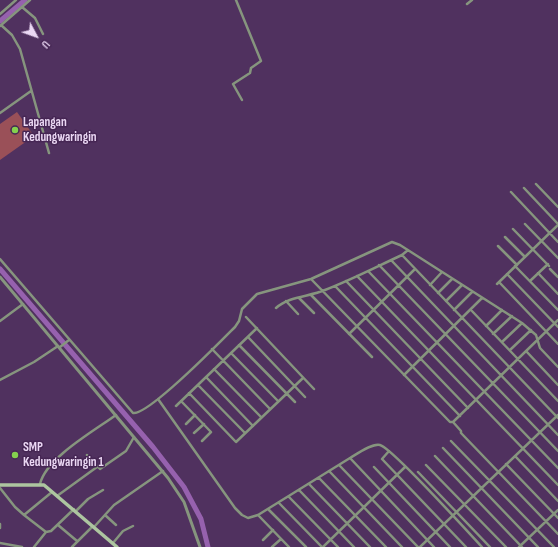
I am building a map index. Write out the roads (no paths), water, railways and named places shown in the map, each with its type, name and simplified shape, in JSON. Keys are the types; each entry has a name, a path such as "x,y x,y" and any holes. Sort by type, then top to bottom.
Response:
{"main road":[{"path":"0,485 40,484 75,510 117,547"}],"street":[{"path":"0,14 16,0"},
{"path":"30,0 1,25 12,35 20,49 50,153"},
{"path":"236,0 261,61 251,68 250,73 233,84 242,100"},
{"path":"467,4 472,0"},
{"path":"22,7 30,16 36,18 43,34"},
{"path":"0,113 31,91"},
{"path":"536,184 558,207"},
{"path":"524,188 558,224 498,283 558,344"},
{"path":"511,192 558,242"},
{"path":"525,224 558,258"},
{"path":"513,228 558,277"},
{"path":"505,237 525,257"},
{"path":"0,259 67,341 129,410 136,414 158,399 212,350 238,324 242,309 257,294 311,279 392,242 408,250 522,323 538,340 540,348 558,367"},
{"path":"498,246 558,310"},
{"path":"276,308 286,301 324,291 402,255 408,250"},
{"path":"340,466 419,547 557,416 402,255"},
{"path":"391,260 558,435"},
{"path":"379,265 558,451"},
{"path":"530,281 538,273 549,266"},
{"path":"349,334 415,270"},
{"path":"368,271 558,468"},
{"path":"430,285 442,272"},
{"path":"538,273 558,294"},
{"path":"507,274 558,327"},
{"path":"357,276 558,485"},
{"path":"0,277 163,472 184,502 200,547"},
{"path":"311,279 450,422 453,422 461,433 558,534"},
{"path":"438,293 452,279"},
{"path":"346,281 468,408"},
{"path":"446,301 462,285"},
{"path":"335,286 460,416"},
{"path":"454,310 472,292"},
{"path":"311,295 372,357"},
{"path":"299,298 314,314"},
{"path":"404,375 482,298"},
{"path":"286,301 298,314"},
{"path":"0,322 24,304"},
{"path":"471,310 558,401"},
{"path":"486,326 502,310"},
{"path":"494,334 512,316"},
{"path":"246,317 314,389"},
{"path":"453,422 558,320"},
{"path":"502,342 522,323"},
{"path":"176,406 257,328"},
{"path":"510,351 530,330"},
{"path":"248,337 305,397"},
{"path":"0,380 60,347 67,341"},
{"path":"239,345 295,402"},
{"path":"212,350 270,409"},
{"path":"526,352 558,385"},
{"path":"231,353 278,402"},
{"path":"214,369 261,418"},
{"path":"206,377 253,426"},
{"path":"189,393 236,442 303,378"},
{"path":"198,385 245,433"},
{"path":"158,399 235,508 242,515 248,518 258,515 340,466 350,458 376,445 382,446 389,451 406,467 482,547"},
{"path":"181,401 212,432 202,441"},
{"path":"40,484 44,472 56,459 116,415"},
{"path":"186,424 195,415"},
{"path":"194,433 204,424"},
{"path":"87,455 100,469 119,457 131,445 134,437"},
{"path":"451,440 554,547"},
{"path":"443,448 538,547"},
{"path":"389,451 382,459 466,547"},
{"path":"435,456 520,546 558,510"},
{"path":"515,456 558,501"},
{"path":"350,458 434,547"},
{"path":"506,464 558,518"},
{"path":"426,465 506,547"},
{"path":"57,496 97,467"},
{"path":"374,467 450,547"},
{"path":"279,503 322,547 406,467"},
{"path":"72,547 114,506 163,472"},
{"path":"330,472 402,547"},
{"path":"418,472 490,547"},
{"path":"319,478 386,547"},
{"path":"309,484 370,547"},
{"path":"0,488 15,507 46,532"},
{"path":"34,547 46,532 58,525 87,500 103,490"},
{"path":"299,490 354,547"},
{"path":"24,515 52,492"},
{"path":"289,497 338,547"},
{"path":"268,509 306,547"},
{"path":"258,515 289,547"},
{"path":"105,516 116,525"},
{"path":"58,525 77,542"},
{"path":"113,543 122,531 133,526"},
{"path":"263,540 273,530"},
{"path":"272,547 281,539"},
{"path":"0,543 22,547"}],"waterway":[{"path":"0,21 25,0"},
{"path":"0,269 153,447 184,487 201,519 208,547"}],"place":[{"name":"Lapangan Kedungwaringin","path":"15,130"},
{"name":"SMP Kedungwaringin 1","path":"15,455"}]}
